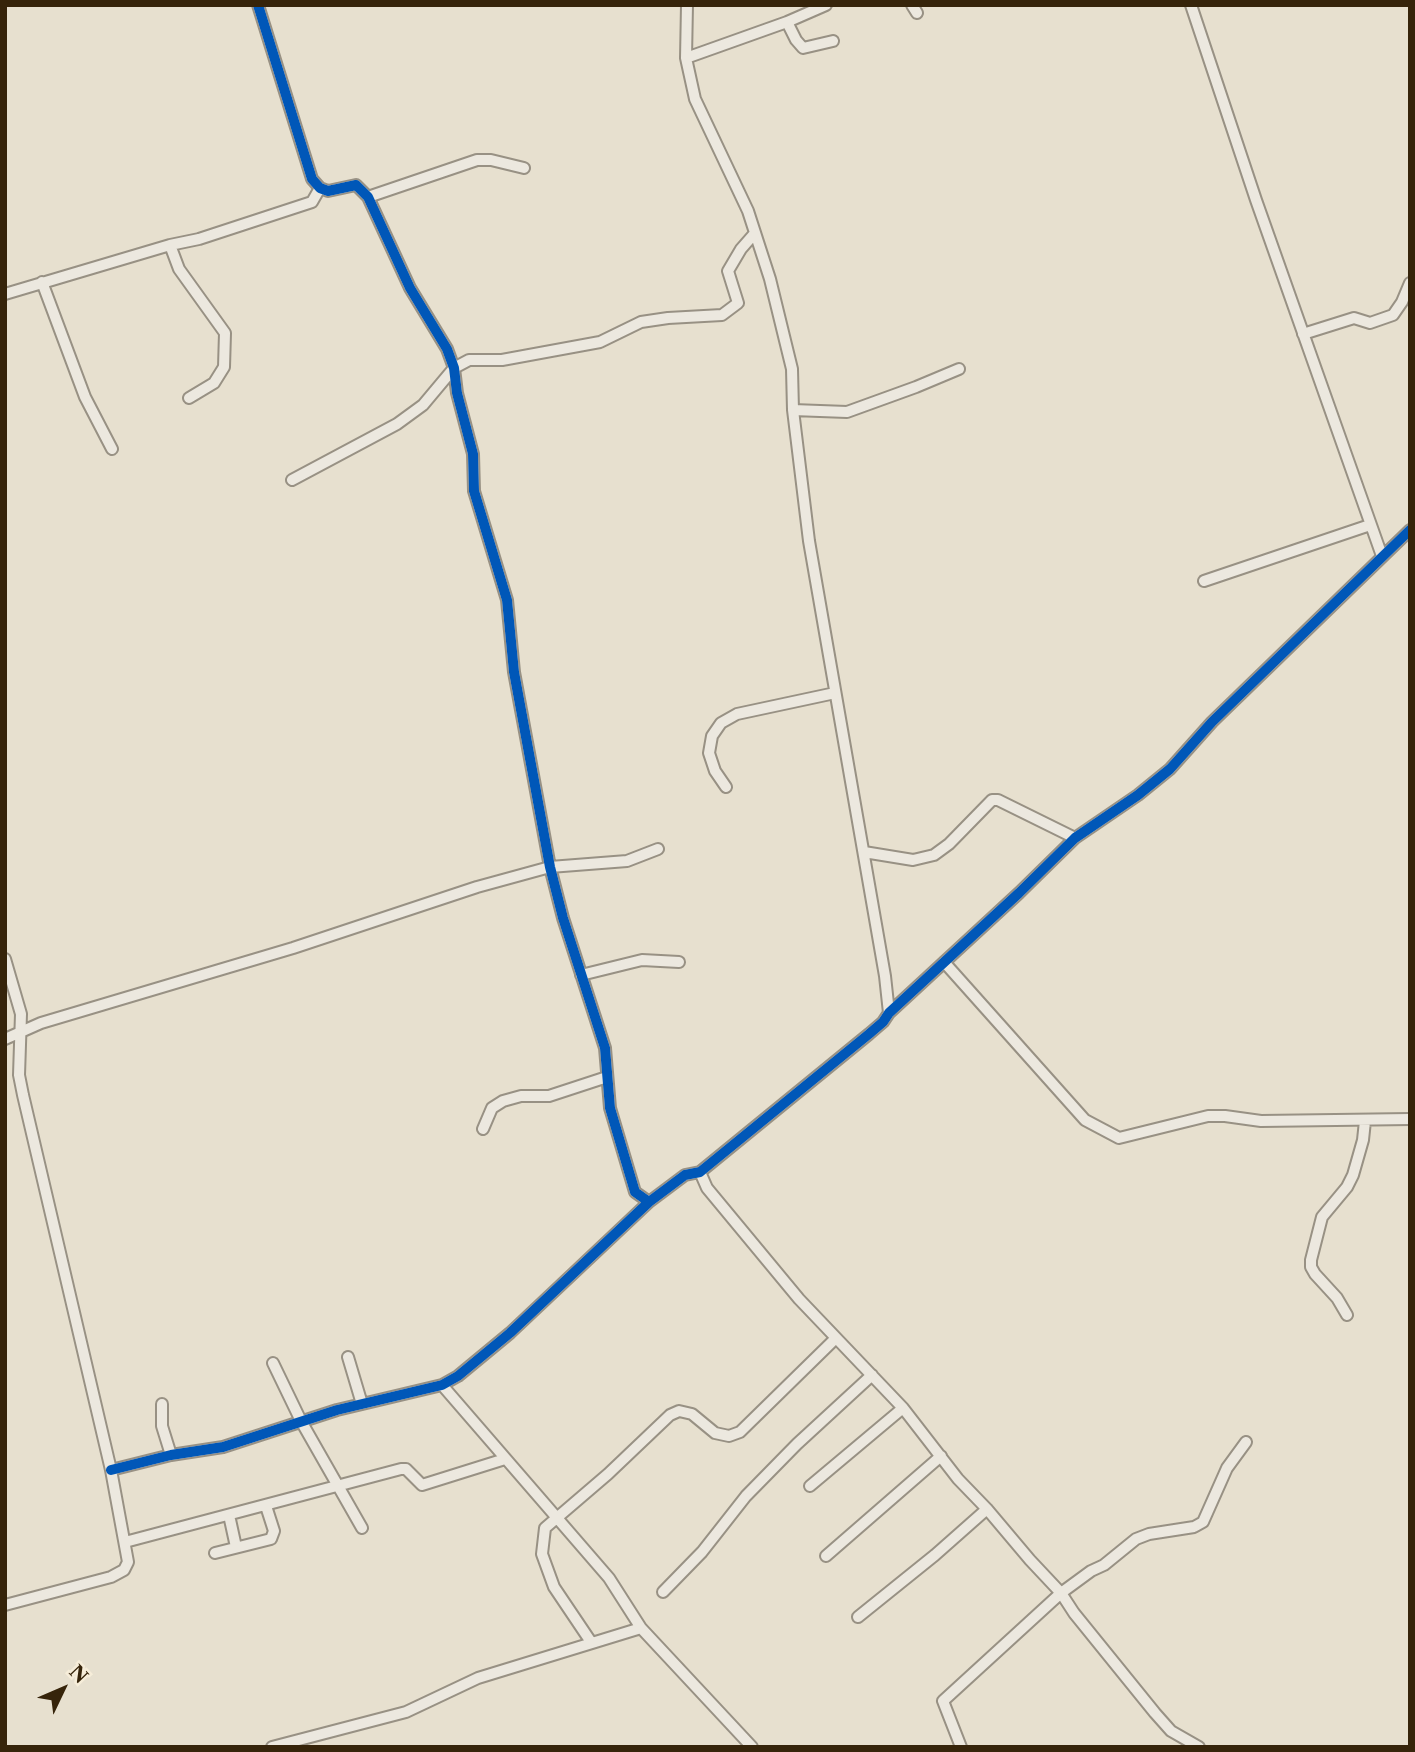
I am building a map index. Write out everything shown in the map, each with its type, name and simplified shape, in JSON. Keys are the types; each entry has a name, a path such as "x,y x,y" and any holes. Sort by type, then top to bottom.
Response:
{"street":[{"path":"258,5 306,167 312,179 320,188 328,191 356,185 368,197 410,288 447,349 454,368 457,393 473,454 474,491 507,600 514,672 550,867 605,1048 610,1108 635,1192 649,1202"},
{"path":"687,5 686,58 695,99 748,211 770,279 792,369 793,410 809,541 864,852 889,1013"},
{"path":"686,58 826,5"},
{"path":"1191,5 1382,556"},
{"path":"787,22 803,48 833,41"},
{"path":"368,197 477,160 491,160 524,168"},
{"path":"5,294 170,245 199,239 312,202 320,188"},
{"path":"292,480 397,424 424,405 454,368 469,360 502,360 600,342 640,322 722,315 738,303 729,271 741,249 755,233"},
{"path":"170,245 179,269 225,332 224,367 214,383 189,398"},
{"path":"42,282 80,384 112,449"},
{"path":"1303,334 1354,318 1370,323 1393,315 1410,283"},
{"path":"793,410 847,412 960,369"},
{"path":"1204,581 1370,525"},
{"path":"111,1470 171,1455 223,1447 301,1421 442,1385 458,1376 510,1333 649,1202 685,1175 700,1172 883,1022 889,1013 1075,838 1138,795 1170,769 1212,722 1410,530"},
{"path":"726,787 715,771 709,753 712,736 721,723 737,714 835,693"},
{"path":"864,852 913,860 934,855 992,800 998,800 1075,838"},
{"path":"5,1039 41,1023 293,948 477,887 550,867 627,861 657,849"},
{"path":"5,959 21,1014 19,1075 23,1095 111,1470 128,1562 124,1570 111,1577 5,1605"},
{"path":"581,975 642,960 678,962"},
{"path":"944,962 1085,1120 1119,1138 1208,1116 1225,1115 1261,1121 1410,1119"},
{"path":"483,1129 492,1108 503,1101 549,1096 607,1077"},
{"path":"1347,1315 1337,1298 1315,1274 1311,1259 1322,1217 1347,1187 1353,1175 1363,1140 1365,1121"},
{"path":"700,1172 707,1188 799,1299 903,1408 958,1479 988,1509 1061,1593 1074,1613 1171,1731 1199,1747"},
{"path":"591,1642 554,1587 542,1554 545,1528 608,1474 670,1415 679,1411 692,1414 715,1433 729,1436 740,1432 836,1338"},
{"path":"348,1357 362,1404"},
{"path":"273,1363 301,1421 362,1528"},
{"path":"663,1592 702,1552 746,1496 797,1444 872,1375"},
{"path":"442,1385 609,1578 641,1628 746,1745"},
{"path":"162,1404 162,1426 171,1455"},
{"path":"810,1486 903,1408"},
{"path":"961,1747 943,1701 1061,1593 1104,1565 1136,1539 1149,1534 1194,1527 1203,1522 1227,1468 1246,1442"},
{"path":"825,1556 941,1456"},
{"path":"125,1542 401,1469 406,1469 419,1483 430,1484 505,1459"},
{"path":"215,1553 268,1540 274,1535 266,1506"},
{"path":"858,1617 988,1509"},
{"path":"229,1515 236,1547"},
{"path":"272,1747 406,1712 478,1678 641,1628"}],"cycle path":[{"path":"258,5 312,179 320,188 328,191 356,185 368,197 410,288 447,349 454,368 457,393 473,454 474,491 507,600 514,672 550,867 563,918 605,1048 610,1108 635,1192 649,1202"},
{"path":"111,1470 171,1455 223,1447 337,1410 442,1385 458,1376 510,1333 649,1202 685,1175 700,1172 883,1022 889,1013 1075,838 1138,795 1170,769 1212,722 1410,530"}]}
